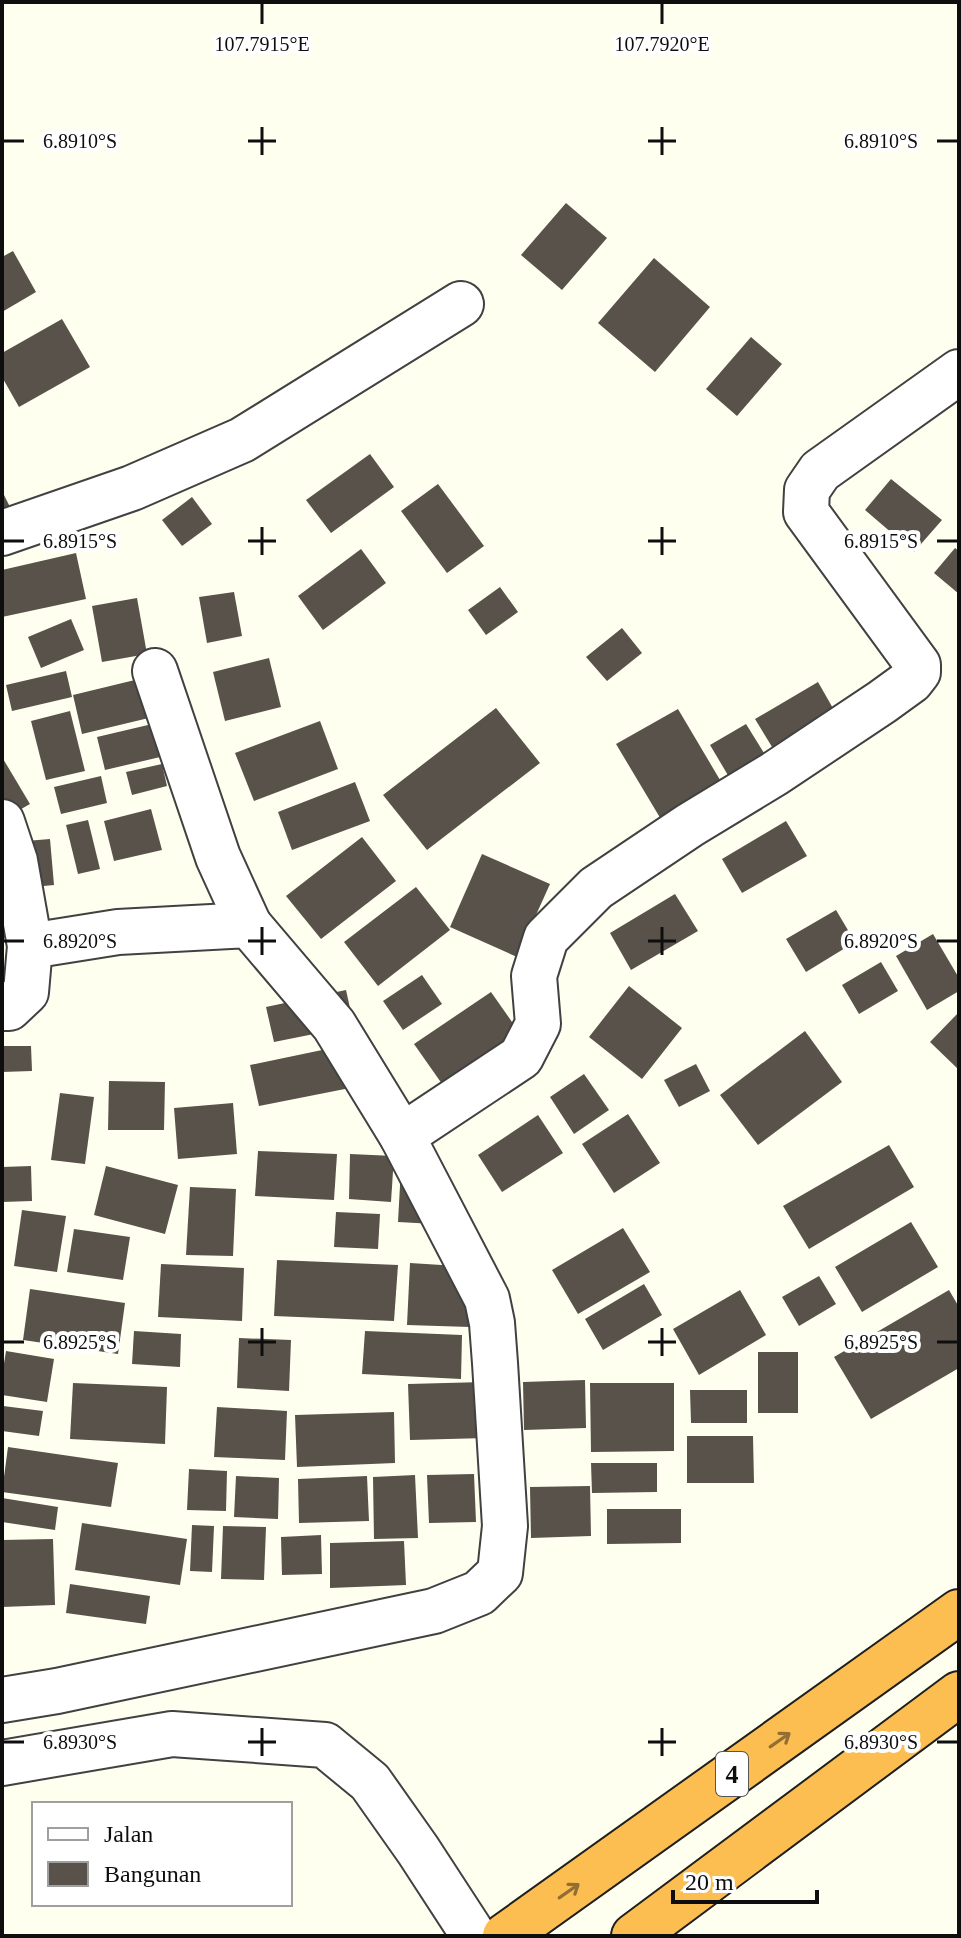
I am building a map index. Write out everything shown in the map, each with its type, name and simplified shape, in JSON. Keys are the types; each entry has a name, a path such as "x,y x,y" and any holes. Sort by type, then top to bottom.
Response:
{"highway":[{"name":"4","path":"505,1936 959,1612"},
{"path":"634,1936 959,1694"}],"street":[{"path":"2,533 132,488 242,440 461,304"},
{"path":"402,1136 521,1057 538,1024 534,976 546,938 596,888 882,702 911,681 918,672 918,665 806,512 807,490 820,471 959,372"},
{"path":"2,1700 434,1611 479,1593 500,1573 505,1526 493,1336 487,1299 402,1136 334,1025 249,925 218,857 155,671"},
{"path":"2,822 15,861 30,946 26,992 9,1008 2,1008"},
{"path":"30,946 118,932 249,925"},
{"path":"57,1691 70,1750"},
{"path":"2,1763 172,1734 325,1745 370,1782 474,1936"}],"building":[{"path":"566,203 607,238 562,290 521,255"},
{"path":"13,251 36,292 2,312 2,257"},
{"path":"654,258 710,307 655,372 598,323"},
{"path":"62,319 90,367 19,407 2,377 2,353"},
{"path":"751,337 782,364 737,416 706,389"},
{"path":"370,454 394,487 331,533 306,500"},
{"path":"891,479 942,520 914,552 865,510"},
{"path":"438,484 484,546 447,573 401,511"},
{"path":"2,491 16,519 2,526"},
{"path":"192,497 212,524 182,546 162,520"},
{"path":"955,548 959,551 959,594 934,573"},
{"path":"361,549 386,583 323,630 298,596"},
{"path":"76,553 86,599 2,617 2,570"},
{"path":"500,587 518,612 486,635 468,610"},
{"path":"234,592 242,636 207,643 199,597"},
{"path":"137,598 147,654 102,662 92,606"},
{"path":"71,619 84,650 41,668 28,637"},
{"path":"622,628 642,653 607,681 586,657"},
{"path":"269,658 281,707 225,721 213,672"},
{"path":"66,671 72,697 12,711 6,685"},
{"path":"172,671 182,710 82,734 73,695"},
{"path":"818,682 842,724 780,760 755,719"},
{"path":"496,708 540,763 427,850 383,795"},
{"path":"678,709 723,785 662,821 616,744"},
{"path":"70,711 85,771 46,780 31,721"},
{"path":"182,717 190,750 105,770 97,737"},
{"path":"320,721 338,769 254,801 235,753"},
{"path":"746,724 769,761 732,782 710,745"},
{"path":"2,757 30,804 2,820"},
{"path":"162,764 167,786 132,795 126,772"},
{"path":"101,776 107,803 61,814 54,787"},
{"path":"355,782 370,821 292,850 278,812"},
{"path":"151,809 162,850 114,861 104,821"},
{"path":"88,820 100,869 78,874 66,825"},
{"path":"786,821 807,856 742,893 722,859"},
{"path":"362,837 396,881 321,939 286,896"},
{"path":"50,839 54,885 2,890 2,843"},
{"path":"482,854 550,884 517,957 450,927"},
{"path":"416,887 450,930 378,986 344,942"},
{"path":"675,894 698,931 631,970 610,933"},
{"path":"836,910 855,942 806,972 786,939"},
{"path":"933,934 959,978 959,991 927,1010 896,956"},
{"path":"881,962 898,991 859,1014 842,985"},
{"path":"422,975 442,1004 403,1030 383,1001"},
{"path":"629,986 682,1028 642,1079 589,1037"},
{"path":"346,990 354,1026 274,1042 266,1007"},
{"path":"491,992 524,1039 447,1091 414,1044"},
{"path":"959,1012 959,1070 930,1042"},
{"path":"805,1031 842,1082 758,1145 720,1095"},
{"path":"346,1045 355,1087 259,1106 250,1065"},
{"path":"2,1046 31,1046 32,1071 2,1072"},
{"path":"696,1064 710,1091 679,1107 664,1080"},
{"path":"584,1074 609,1110 574,1134 550,1097"},
{"path":"109,1081 165,1082 164,1130 108,1130"},
{"path":"60,1093 94,1097 85,1164 51,1160"},
{"path":"233,1103 237,1154 178,1159 174,1108"},
{"path":"628,1114 660,1163 614,1193 582,1144"},
{"path":"538,1115 563,1153 502,1192 478,1155"},
{"path":"889,1145 914,1187 809,1249 783,1206"},
{"path":"258,1151 337,1154 334,1200 255,1196"},
{"path":"350,1154 394,1156 391,1202 349,1199"},
{"path":"31,1166 32,1201 2,1202 2,1167"},
{"path":"106,1166 178,1185 165,1234 94,1215"},
{"path":"401,1167 434,1224 398,1222"},
{"path":"190,1187 236,1189 233,1256 186,1255"},
{"path":"22,1210 66,1216 57,1272 14,1266"},
{"path":"336,1212 380,1214 378,1249 334,1247"},
{"path":"911,1222 938,1267 862,1312 835,1267"},
{"path":"623,1228 650,1272 578,1314 552,1270"},
{"path":"74,1229 130,1237 123,1280 67,1272"},
{"path":"277,1260 398,1265 394,1321 274,1316"},
{"path":"410,1263 473,1267 470,1327 407,1325"},
{"path":"161,1264 244,1268 242,1321 158,1317"},
{"path":"819,1276 836,1304 799,1326 782,1297"},
{"path":"644,1284 662,1315 603,1350 585,1319"},
{"path":"30,1289 125,1303 118,1354 23,1340"},
{"path":"740,1290 766,1335 699,1375 673,1329"},
{"path":"949,1290 959,1307 959,1368 871,1419 834,1357"},
{"path":"134,1331 181,1334 180,1367 132,1364"},
{"path":"365,1331 462,1335 461,1379 362,1374"},
{"path":"239,1338 291,1340 289,1391 237,1388"},
{"path":"6,1351 54,1359 47,1402 2,1395"},
{"path":"758,1352 798,1352 798,1413 758,1413"},
{"path":"585,1380 586,1428 524,1430 523,1382"},
{"path":"484,1382 486,1438 410,1440 408,1384"},
{"path":"73,1383 167,1387 165,1444 70,1439"},
{"path":"590,1383 674,1383 674,1451 591,1452"},
{"path":"690,1390 747,1390 747,1423 691,1423"},
{"path":"3,1406 43,1411 39,1436 2,1431"},
{"path":"217,1407 287,1411 285,1460 214,1457"},
{"path":"394,1412 395,1463 297,1467 295,1415"},
{"path":"687,1436 753,1436 754,1483 687,1483"},
{"path":"8,1447 118,1463 111,1507 2,1492"},
{"path":"591,1463 657,1463 657,1492 592,1493"},
{"path":"189,1469 227,1471 226,1511 187,1510"},
{"path":"474,1474 476,1522 429,1523 427,1475"},
{"path":"415,1475 418,1538 374,1539 373,1477"},
{"path":"236,1476 279,1478 278,1519 234,1517"},
{"path":"367,1476 369,1521 299,1523 298,1479"},
{"path":"590,1486 591,1536 531,1538 530,1487"},
{"path":"2,1498 58,1507 55,1530 2,1522"},
{"path":"607,1509 681,1509 681,1543 607,1544"},
{"path":"82,1523 187,1539 180,1585 75,1570"},
{"path":"192,1525 214,1526 212,1572 190,1571"},
{"path":"223,1526 266,1527 264,1580 221,1579"},
{"path":"321,1535 322,1574 282,1575 281,1537"},
{"path":"53,1539 55,1605 2,1607 2,1540"},
{"path":"404,1541 406,1585 330,1588 330,1543"},
{"path":"70,1584 150,1596 146,1624 66,1613"}]}
